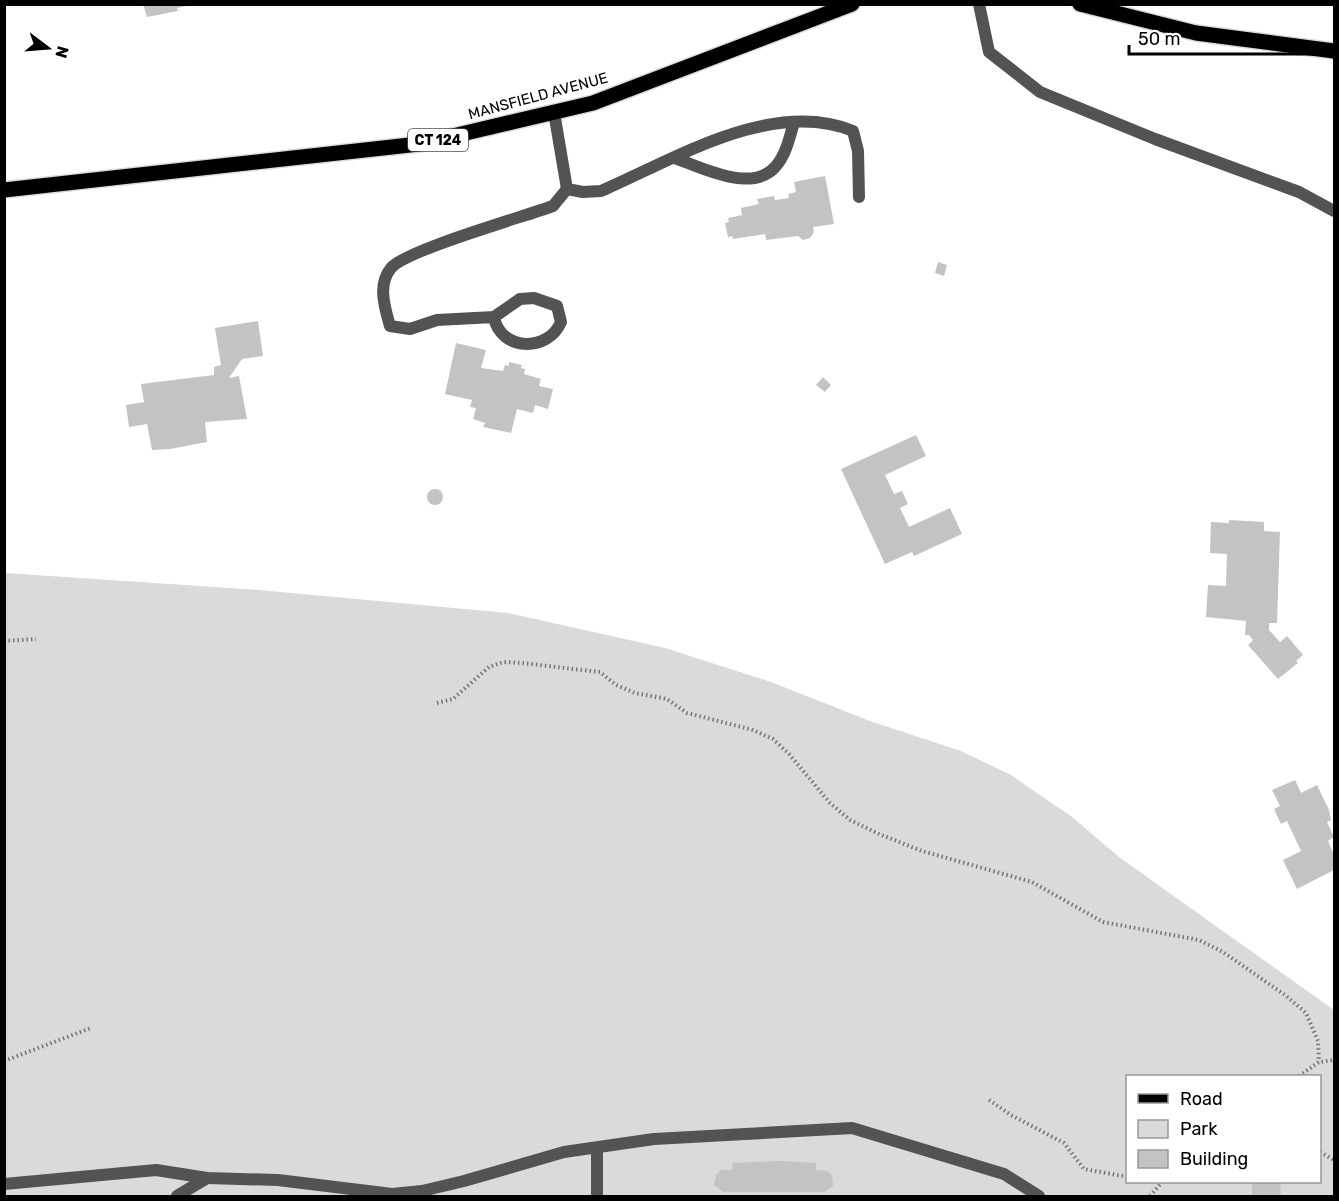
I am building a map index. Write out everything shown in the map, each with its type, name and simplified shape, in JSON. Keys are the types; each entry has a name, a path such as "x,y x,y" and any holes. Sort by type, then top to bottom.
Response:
{"main road":[{"name":"MANSFIELD AVENUE","path":"4,190 419,144 592,103 852,4"},
{"path":"1080,4 1196,33 1335,51"}],"lane":[{"path":"979,4 989,52 1040,92 1155,139 1299,192 1335,211"},
{"path":"494,317 498,332 507,339 519,343 550,339 561,322 557,306 534,298 510,303 494,317 437,320 410,329 390,326 382,299 385,283 391,268 413,253 553,206 567,189 554,112"},
{"path":"567,189 583,192 601,190 736,132 794,122 833,123 853,131 858,151 859,196"},
{"path":"675,158 740,179 761,176 776,166 794,122"},
{"path":"4,1184 156,1170 207,1178 278,1180 393,1195 464,1181 564,1152 654,1139 852,1128 1004,1174 1039,1197"},
{"path":"597,1149 597,1197"},
{"path":"177,1197 207,1178"}],"path":[{"path":"4,641 36,639"},
{"path":"437,703 453,699 489,667 503,662 522,663 600,672 616,685 635,693 667,699 687,713 753,730 773,739 789,754 830,802 850,820 879,834 922,851 1032,882 1103,922 1199,940 1223,952 1285,995 1306,1013 1318,1041 1319,1062"},
{"path":"4,1061 91,1028"},
{"path":"1302,1075 1319,1062 1335,1060"},
{"path":"989,1100 1011,1115 1064,1143 1084,1168 1126,1177"},
{"path":"1321,1153 1335,1160"},
{"path":"1150,1197 1161,1183"}],"green space":[{"path":"5,573 259,590 508,613 665,648 771,682 870,721 961,751 1011,775 1072,817 1119,857 1334,1010 1334,1196 5,1196"}],"building":[{"path":"143,4 191,5 177,8 178,11 147,17"},
{"path":"825,176 834,224 813,227 814,232 810,238 803,240 798,236 766,240 765,234 733,239 732,236 728,237 725,223 729,222 728,218 742,215 741,208 759,204 757,199 774,196 775,200 789,198 788,194 796,192 794,182"},
{"path":"938,262 947,265 944,276 935,273"},
{"path":"258,321 263,356 242,359 229,378 239,376 247,419 205,422 207,442 170,449 152,450 147,424 129,427 126,405 144,402 141,384 214,375 214,367 221,365 215,328"},
{"path":"456,343 486,350 481,368 503,371 505,365 509,366 509,362 522,365 521,368 525,369 524,374 541,379 539,386 553,389 548,409 535,405 533,413 517,409 511,433 483,427 485,423 473,419 476,408 470,407 472,400 445,394"},
{"path":"823,377 831,385 825,392 816,385"},
{"path":"916,435 926,456 885,475 894,494 902,491 908,504 900,508 909,527 950,508 962,534 914,556 912,552 885,564 841,469"},
{"path":"432,489 438,489 443,497 441,503 432,505 427,500 427,494"},
{"path":"1229,520 1264,522 1264,531 1280,532 1277,623 1269,623 1269,630 1280,642 1287,636 1303,655 1296,661 1298,663 1278,679 1248,645 1253,640 1249,635 1245,635 1246,621 1206,617 1208,585 1226,586 1227,554 1210,553 1211,522 1229,523"},
{"path":"1295,780 1301,793 1317,785 1329,810 1331,820 1327,822 1334,837 1328,841 1334,855 1334,870 1297,889 1283,860 1301,851 1287,821 1281,824 1274,809 1280,806 1272,790"},
{"path":"780,1161 816,1163 816,1170 827,1171 832,1175 833,1186 824,1192 723,1192 714,1185 716,1175 721,1170 732,1170 733,1163"},
{"path":"1252,1183 1280,1183 1281,1196 1252,1196"}]}
